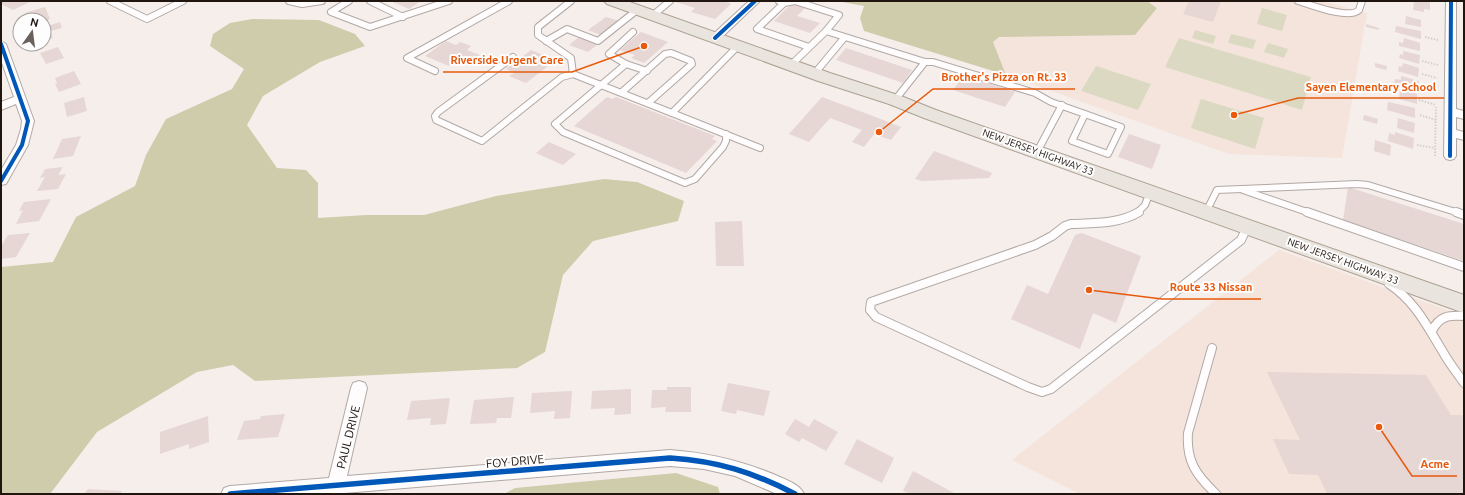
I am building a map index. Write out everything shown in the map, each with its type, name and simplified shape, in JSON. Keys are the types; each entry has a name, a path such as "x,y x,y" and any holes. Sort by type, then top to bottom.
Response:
{"main road":[{"name":"NEW JERSEY HIGHWAY 33","path":"612,1 894,100 1464,304"}],"street":[{"path":"715,38 755,1"},
{"path":"1450,156 1451,1"},
{"path":"1,44 28,121 27,132 23,145 1,181"},
{"path":"1,106 20,99"},
{"path":"1450,111 1464,115"},
{"path":"1450,132 1464,136"},
{"name":"PAUL DRIVE","path":"336,485 359,388"},
{"name":"FOY DRIVE","path":"230,494 670,458 698,459 726,464 756,474 795,494"}],"lane":[{"path":"110,1 147,19 183,1"},
{"path":"289,1 302,4 322,1"},
{"path":"349,1 331,12 370,27 449,1"},
{"path":"370,1 403,16"},
{"path":"435,71 407,58 509,1"},
{"path":"571,1 538,27 538,35 571,58 573,74"},
{"path":"546,40 567,29 598,41 645,13 670,1"},
{"path":"1298,1 1347,13 1358,11 1361,7 1362,1"},
{"path":"791,65 826,31 839,15 795,2 781,2 757,29 809,47"},
{"path":"826,31 844,38 925,62 933,62 1035,93 1062,105 1121,127 1108,154 1072,141 1085,114"},
{"path":"634,32 611,50 609,54 626,64 647,71"},
{"path":"815,73 844,38"},
{"path":"672,113 738,46"},
{"path":"622,92 666,54 671,53 691,61 692,64 648,103"},
{"path":"513,57 438,112 435,116 436,120 482,141 562,77 573,74 602,84 760,148"},
{"path":"894,100 925,62"},
{"path":"626,64 556,124 563,132 685,183 695,179 723,147 726,141 726,134"},
{"path":"1037,152 1062,105"},
{"path":"1206,212 1217,190 1357,184 1368,185 1464,216"},
{"path":"1238,189 1464,267"},
{"path":"1150,192 1145,205 1140,212 1131,217 1109,222 1071,224 1065,226 1052,236 1035,245 871,302 870,310 876,317 1028,387 1042,392 1052,389 1241,240 1247,226"},
{"path":"1351,263 1396,288 1409,299 1432,331 1440,348 1464,383"},
{"path":"1432,331 1435,322 1442,317 1464,316"},
{"path":"1212,348 1188,433 1186,446 1189,460 1197,473 1216,494"}],"path":[{"path":"1425,37 1438,40"},
{"path":"1422,61 1438,65"},
{"path":"1422,74 1437,78"},
{"path":"1422,87 1437,91"},
{"path":"1420,100 1436,105"},
{"path":"1420,115 1436,120"},
{"path":"1417,145 1435,148"}],"shaded area":[{"path":"837,1 1147,1 1157,8 1135,35 999,37 993,42 1006,75 864,31 860,18 864,6"},
{"path":"1147,1 1322,1 1367,13 1342,158 1229,154 1006,75 993,42 999,37 1157,7"},
{"path":"1262,8 1287,15 1282,31 1257,24"},
{"path":"252,19 319,20 355,34 365,46 320,62 263,96 247,125 277,168 306,170 318,183 318,218 366,215 424,215 496,196 604,179 637,182 684,201 678,221 593,241 563,275 545,352 517,368 255,381 233,365 197,372 97,432 50,494 1,494 1,267 53,262 76,217 135,186 146,155 166,119 232,89 244,69 210,46 213,34 230,23"},
{"path":"1195,30 1216,36 1213,44 1192,38"},
{"path":"1231,34 1256,40 1253,49 1228,43"},
{"path":"1179,38 1311,77 1302,110 1165,67"},
{"path":"1268,43 1288,49 1284,58 1264,52"},
{"path":"1096,66 1151,84 1138,110 1081,91"},
{"path":"1201,99 1264,118 1255,149 1191,128"},
{"path":"1279,250 1464,316 1464,494 1080,494 1012,460"},
{"path":"676,473 718,487 720,494 504,494 515,488"}],"building":[{"path":"1,1 32,1 13,10 1,4"},
{"path":"390,1 421,1 409,9"},
{"path":"725,1 731,4 715,19 691,12 695,8 676,2"},
{"path":"1189,1 1221,1 1213,22 1183,14"},
{"path":"1414,1 1430,1 1430,10 1424,9 1424,12 1413,10"},
{"path":"792,3 805,8 797,16 820,23 810,33 774,21"},
{"path":"45,7 47,12 28,12"},
{"path":"1406,16 1421,20 1421,27 1405,24"},
{"path":"606,17 619,21 601,35 588,30"},
{"path":"60,22 62,28 52,30 52,24"},
{"path":"1366,24 1379,28 1379,30 1366,27"},
{"path":"1396,26 1421,31 1421,39 1395,32"},
{"path":"641,32 668,42 644,63 631,58 635,55 620,50"},
{"path":"579,37 598,44 588,52 569,45"},
{"path":"1404,38 1420,43 1420,51 1399,46 1399,42 1403,43"},
{"path":"446,41 456,45 460,42 471,46 467,50 480,55 472,60 462,56 449,66 425,56"},
{"path":"58,47 64,58 46,64 40,53 52,52 52,49"},
{"path":"846,48 912,70 903,83 836,60"},
{"path":"531,50 556,60 526,83 509,76 514,73 506,69"},
{"path":"1403,51 1420,55 1419,64 1399,58 1400,54 1403,55"},
{"path":"1375,63 1387,66 1386,70 1375,67"},
{"path":"1403,63 1419,68 1418,77 1398,71 1399,66 1402,67"},
{"path":"74,71 81,84 59,92 55,84 57,83 55,78"},
{"path":"964,75 1015,92 1005,107 953,90"},
{"path":"1401,76 1419,81 1418,90 1394,83 1395,79 1401,80"},
{"path":"1400,89 1417,94 1417,104 1399,99"},
{"path":"84,97 87,111 67,117 64,103"},
{"path":"607,97 613,99 616,97 715,136 712,139 717,141 686,173 574,126"},
{"path":"822,97 901,127 891,140 874,134 864,147 852,142 862,130 830,118 809,142 789,134"},
{"path":"1388,102 1415,108 1415,118 1387,110"},
{"path":"1364,115 1378,119 1377,124 1363,120"},
{"path":"1398,118 1415,123 1414,133 1397,128"},
{"path":"1395,132 1414,138 1413,149 1388,141 1389,133 1395,135"},
{"path":"1129,134 1161,145 1152,169 1118,157"},
{"path":"81,136 73,156 53,159 62,139"},
{"path":"1375,140 1391,145 1390,156 1374,151"},
{"path":"549,142 576,154 563,165 536,153"},
{"path":"934,151 992,173 989,178 922,181 915,179"},
{"path":"63,167 58,175 66,174 58,189 37,191 45,177 40,178 45,169"},
{"path":"1348,187 1464,224 1464,261 1343,220"},
{"path":"51,199 39,221 16,224 23,210 19,211 24,202"},
{"path":"742,221 744,266 716,266 715,222"},
{"path":"30,233 16,257 1,259 1,246 8,235"},
{"path":"1082,233 1141,256 1116,323 1093,313 1080,349 1011,319 1027,285 1048,294 1075,235"},
{"path":"1267,372 1426,375 1451,415 1464,415 1464,494 1327,494 1318,475 1289,474 1273,439 1300,440"},
{"path":"728,383 770,391 764,416 737,410 736,414 721,411"},
{"path":"667,387 691,387 691,412 665,412 666,407 651,408 652,390 667,390"},
{"path":"631,389 631,414 614,415 615,408 591,409 592,391"},
{"path":"572,391 570,418 554,419 555,411 530,413 532,393"},
{"path":"514,397 511,418 497,418 496,423 470,424 474,400"},
{"path":"450,398 446,424 430,425 431,418 407,420 411,401"},
{"path":"285,414 278,437 237,440 244,421 260,419 261,416"},
{"path":"208,416 209,442 189,449 189,444 160,454 160,432"},
{"path":"795,419 809,427 814,419 838,432 826,451 802,438 799,442 785,434"},
{"path":"857,439 894,458 882,483 844,464"},
{"path":"913,471 956,494 910,494 903,491"},
{"path":"88,489 122,491 120,494 84,494"}],"cycle path":[{"path":"715,38 755,1"},
{"path":"1450,156 1451,1"},
{"path":"1,44 28,121 22,145 1,181"},
{"path":"230,494 670,458 704,461 735,468 764,479 795,494"}],"place":[{"name":"Riverside Urgent Care","path":"644,46"},
{"name":"Sayen Elementary School","path":"1234,115"},
{"name":"Brother's Pizza on Rt. 33","path":"879,132"},
{"name":"Route 33 Nissan","path":"1089,290"},
{"name":"Acme","path":"1379,427"}]}
